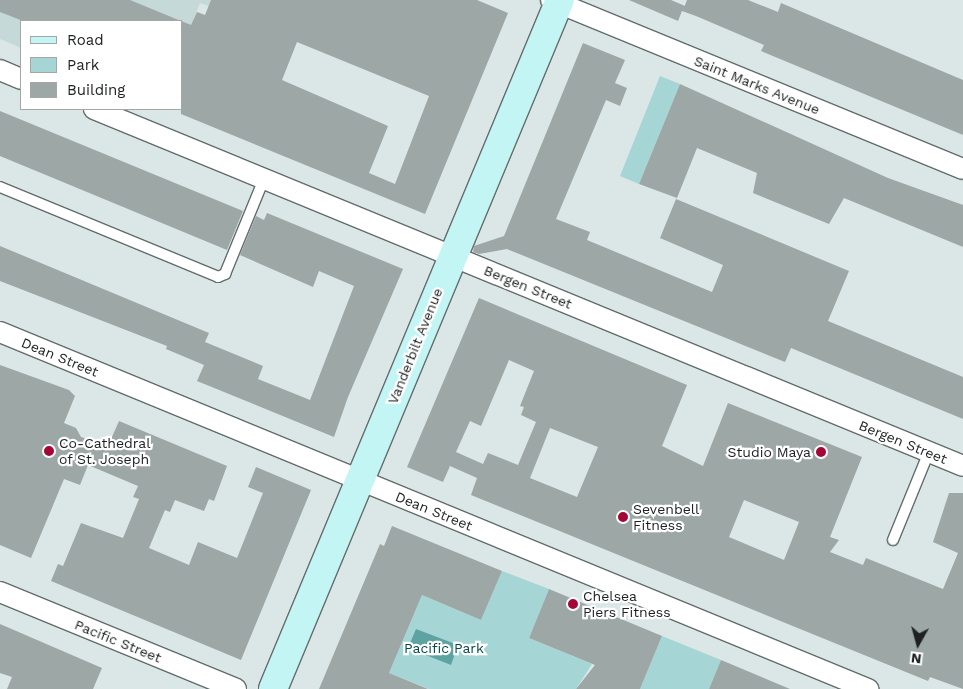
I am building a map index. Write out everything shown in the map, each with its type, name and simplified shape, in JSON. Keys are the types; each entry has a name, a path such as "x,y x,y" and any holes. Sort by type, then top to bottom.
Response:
{"main road":[{"name":"Vanderbilt Avenue","path":"273,689 556,1"}],"street":[{"name":"Saint Marks Avenue","path":"556,1 963,170"},
{"path":"0,70 20,79"},
{"name":"Bergen Street","path":"96,110 963,466"},
{"name":"Dean Street","path":"0,332 868,689"},
{"name":"Pacific Street","path":"0,592 236,689"}],"lane":[{"path":"0,187 218,277 225,274 264,179"},
{"path":"893,540 929,452"}],"shaded area":[{"path":"0,0 211,0 209,6 200,3 182,48 182,20 20,20 20,48 0,39"},
{"path":"416,629 458,645 451,665 408,648"}],"green space":[{"path":"660,76 680,84 639,184 620,176"},
{"name":"Pacific Park","path":"502,571 549,589 529,638 592,664 576,689 429,689 389,673 422,595 481,620"},
{"path":"662,636 721,660 709,689 640,689"}],"building":[{"path":"0,0 130,0 179,20 20,20 0,12"},
{"path":"211,0 477,0 508,13 425,214 181,114 182,21 191,25 197,12 205,15","holes":["297,42 429,96 395,184 369,173 388,126 282,80"]},
{"path":"629,0 671,0 685,6 687,0 748,0 778,12 781,3 963,80 963,135 761,51 764,45 696,16 682,11 678,21"},
{"path":"583,43 625,60 615,83 627,88 620,106 606,100 556,219 590,232 587,240 712,292 723,265 660,238 676,199 849,271 828,321 963,377 963,419 791,348 785,362 507,249 479,254 473,252 474,246 504,236"},
{"path":"680,84 888,178 963,205 963,247 844,198 829,224 753,193 757,173 697,148 677,198 639,184"},
{"path":"0,111 243,211 227,250 0,156"},
{"path":"267,213 403,269 348,397 334,437 197,381 204,365 166,349 167,346 0,281 0,246 209,333 205,342 263,366 258,379 310,400 354,286 319,271 313,287 240,255 256,216 264,220"},
{"path":"479,298 687,385 662,446 703,466 728,403 862,457 830,537 839,540 830,552 863,565 866,558 943,589 958,553 933,542 949,493 963,493 963,689 930,677 928,681 471,495 477,478 450,466 443,482 407,467","holes":["509,360 534,371 520,406 524,407 521,415 536,422 518,465 488,453 483,464 456,452 470,421 481,426","550,428 598,447 577,497 530,478","744,500 799,522 784,560 729,537"]},
{"path":"0,365 69,390 75,396 64,423 76,428 81,437 108,446 119,421 227,466 214,501 209,499 204,511 175,500 170,512 165,510 149,548 189,565 198,542 237,558 263,493 248,487 256,467 311,490 241,660 51,581 58,564 63,566 81,523 123,538 139,499 133,497 138,486 88,465 80,485 64,479 31,558 0,545"},
{"path":"392,526 502,571 481,620 422,595 389,673 428,689 319,689 380,544 384,546"},
{"path":"549,589 662,636 640,689 576,689 595,665 529,638"},
{"path":"0,624 102,668 93,689 7,689 12,677 0,673"},
{"path":"721,660 790,689 709,689"}],"place":[{"name":"Co-Cathedral of St. Joseph","path":"49,451"},
{"name":"Studio Maya","path":"821,452"},
{"name":"Sevenbell Fitness","path":"623,517"},
{"name":"Chelsea Piers Fitness","path":"573,604"}]}
